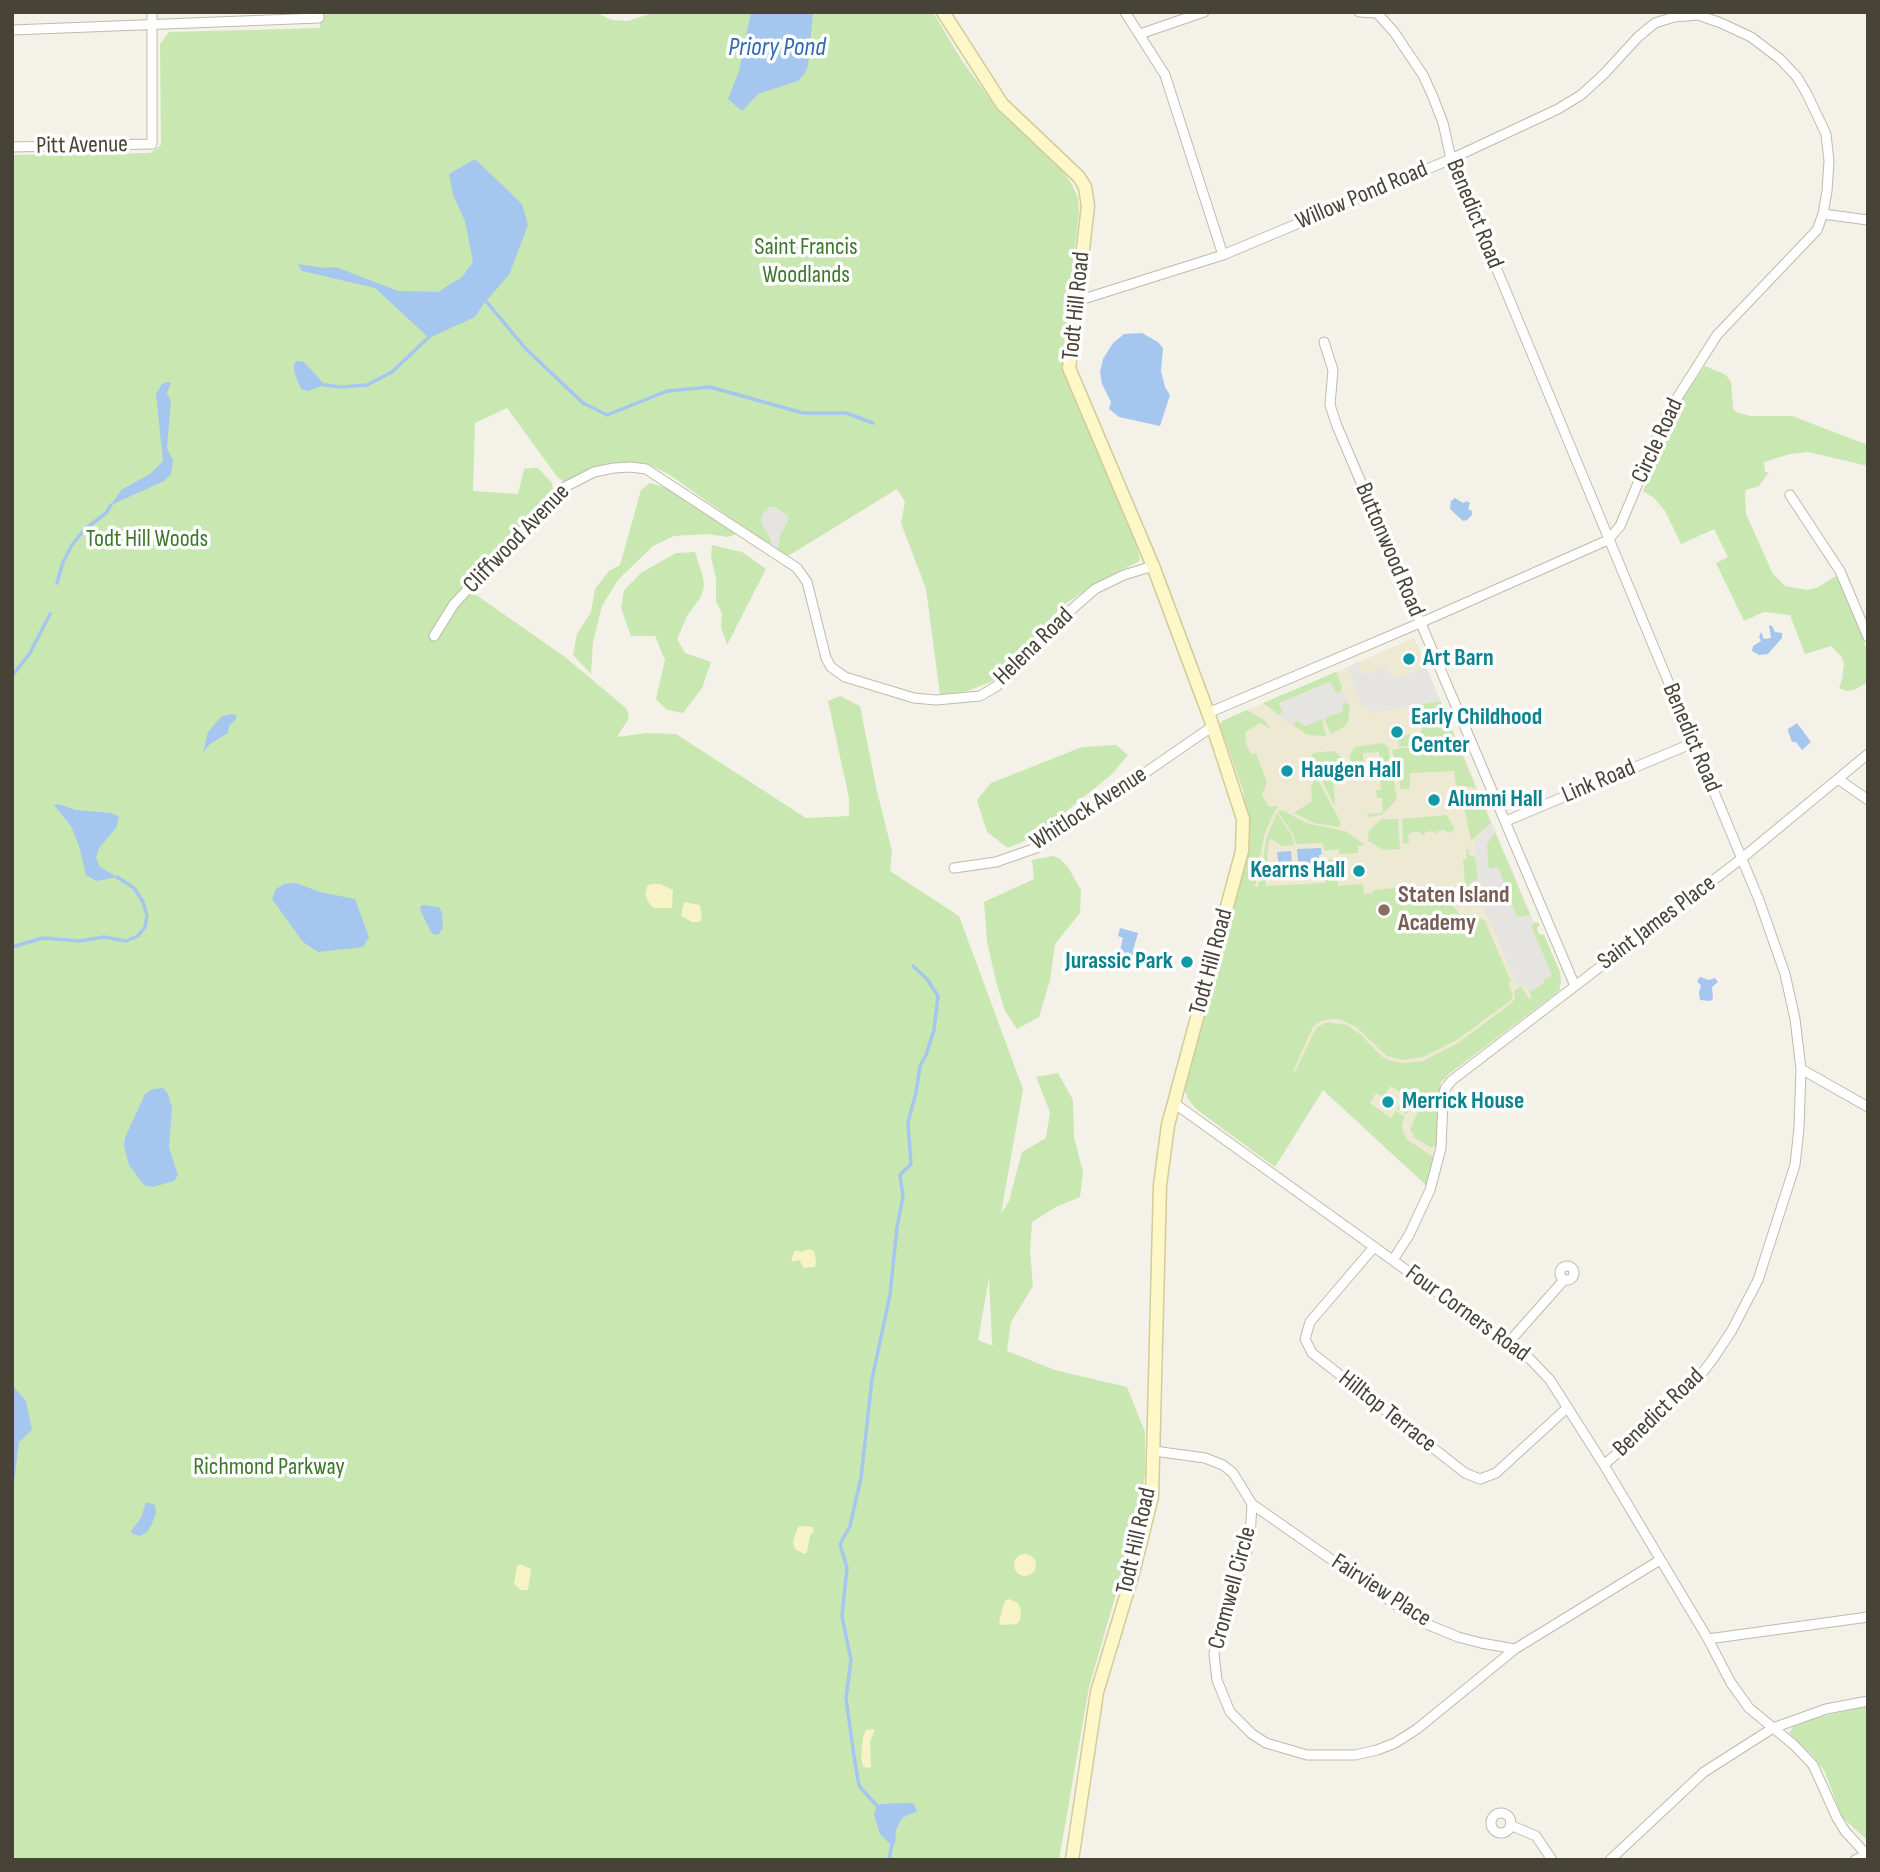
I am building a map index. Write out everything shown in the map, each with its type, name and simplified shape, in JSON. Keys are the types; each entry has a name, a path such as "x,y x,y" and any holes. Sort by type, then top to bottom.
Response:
{"street":[{"path":"152,12 152,24"},
{"name":"Todt Hill Road","path":"943,12 1002,104 1079,177 1085,187 1088,205 1069,368 1153,566 1213,726 1243,819 1242,851 1174,1103 1160,1185 1152,1497 1097,1692 1072,1860"},
{"path":"1125,12 1165,75 1223,255"},
{"path":"1140,34 1204,12"},
{"name":"Benedict Road","path":"1359,12 1377,13 1394,32 1423,75 1443,123 1451,159 1759,900 1785,974 1795,1019 1801,1069 1795,1165 1767,1256 1750,1298 1713,1359 1693,1385 1604,1465"},
{"name":"Willow Pond Road","path":"1077,301 1223,255 1451,159 1558,109 1581,95 1655,23 1697,14"},
{"name":"Circle Road","path":"1608,540 1620,526 1667,414 1717,335 1817,230 1823,214 1829,161 1826,134 1818,113 1797,77 1780,59 1751,37 1697,14"},
{"path":"12,30 319,15"},
{"name":"Pitt Avenue","path":"12,147 152,144 152,24"},
{"path":"1823,214 1868,220"},
{"name":"Buttonwood Road","path":"1324,342 1333,370 1330,405 1575,986"},
{"name":"Cliffwood Avenue","path":"434,636 453,606 562,489 594,472 614,468 646,469 797,568"},
{"path":"1790,495 1840,571 1868,637"},
{"path":"1208,713 1608,540"},
{"name":"Helena Road","path":"797,568 807,582 826,658 831,667 845,677 914,698 936,700 980,696 997,686 1063,617 1095,589 1124,575 1153,566"},
{"name":"Whitlock Avenue","path":"954,868 996,862 1036,848 1213,726"},
{"name":"Link Road","path":"1506,821 1693,743"},
{"name":"Saint James Place","path":"1393,1260 1409,1236 1430,1190 1441,1148 1445,1089 1451,1081 1741,859 1868,754"},
{"path":"1838,779 1868,800"},
{"path":"1801,1069 1868,1107"},
{"name":"Four Corners Road","path":"1174,1103 1509,1342 1550,1380 1708,1639 1731,1683 1749,1708 1794,1745 1813,1765 1837,1818 1845,1831 1867,1854"},
{"name":"Hilltop Terrace","path":"1374,1247 1310,1322 1305,1339 1312,1353 1465,1473 1480,1479 1496,1473 1567,1408"},
{"path":"1509,1342 1564,1280"},
{"name":"Fairview Place","path":"1154,1451 1205,1458 1223,1465 1233,1473 1252,1504 1424,1623 1458,1637 1515,1649"},
{"name":"Cromwell Circle","path":"1252,1504 1246,1555 1218,1629 1214,1654 1217,1680 1230,1712 1241,1725 1266,1743 1307,1755 1355,1755 1377,1750 1395,1743 1417,1729 1515,1649"},
{"path":"1515,1649 1660,1560"},
{"path":"1708,1639 1868,1617"},
{"path":"1611,1860 1704,1772 1773,1728 1826,1709 1868,1701"},
{"path":"1510,1825 1536,1836 1552,1860"},
{"path":"1855,1860 1867,1854"}],"shaded area":[{"path":"770,507 776,507 788,516 788,522 780,535 778,551 771,547 771,540 761,523 762,515"},
{"name":"Staten Island Academy","path":"1414,638 1555,972 1552,988 1441,1071 1434,1098 1437,1107 1437,1144 1427,1186 1323,1090 1277,1162 1252,863 1254,830 1225,720"},
{"path":"1358,662 1364,675 1384,667 1385,663 1393,680 1426,667 1440,701 1370,713 1366,705 1362,708 1349,669 1349,666"},
{"path":"1330,682 1337,694 1342,692 1342,687 1349,705 1347,702 1343,703 1343,711 1304,726 1299,720 1295,721 1293,725 1297,729 1277,715 1283,713 1279,704"},
{"path":"1491,823 1495,832 1487,844 1488,866 1491,869 1498,867 1516,916 1530,915 1533,922 1531,926 1552,976 1544,979 1543,984 1531,991 1525,984 1519,987 1472,883 1478,878 1475,841"}],"green space":[{"path":"320,12 595,12 612,20 628,21 655,12 933,12 962,61 999,111 1063,172 1078,198 1079,212 1064,345 1066,376 1140,559 1101,580 1062,606 995,680 968,691 940,695 926,589 901,523 905,502 897,489 788,556 771,547 670,475 646,463 608,465 563,481 558,478 507,408 475,423 473,491 518,494 524,469 531,468 538,468 552,483 553,489 551,495 462,585 565,657 627,709 629,718 617,737 646,733 676,734 806,818 849,816 849,798 828,701 840,696 860,706 892,851 890,871 959,916 1023,1089 1001,1214 1009,1201 1022,1152 1046,1138 1050,1112 1036,1077 1058,1073 1073,1100 1074,1137 1083,1172 1080,1197 1054,1208 1032,1222 1030,1251 1033,1286 1011,1322 1007,1351 1055,1370 1127,1387 1145,1432 1145,1473 1140,1511 1089,1687 1059,1860 12,1860 12,155 150,153 161,145 160,44 169,32 320,28","holes":["989,1278 993,1346 978,1340"]},
{"path":"1705,366 1726,375 1731,382 1733,408 1736,412 1750,416 1792,416 1868,445 1868,466 1808,452 1764,462 1765,472 1769,472 1759,486 1746,490 1745,494 1746,514 1773,574 1785,586 1807,590 1836,576 1861,631 1868,655 1868,682 1854,690 1839,688 1844,663 1831,646 1805,654 1790,615 1764,612 1744,621 1716,563 1728,557 1714,529 1681,544 1665,511 1654,498 1643,491 1681,400"},
{"path":"650,483 689,500 739,533 728,537 707,534 674,536 653,546 618,580 602,606 593,642 591,674 573,655 577,634 591,612 595,589 609,571 620,565 641,490"},
{"path":"712,545 742,552 766,569 727,645 721,627 722,613 716,602"},
{"path":"695,552 704,587 677,639 685,653 711,662 702,688 683,713 667,710 656,699 665,660 655,636 631,636 621,608 624,590 641,573 676,553"},
{"path":"1336,672 1342,687 1340,694 1335,692 1330,682 1279,703 1283,712 1281,716 1263,703"},
{"path":"1440,701 1476,788 1456,785 1454,771 1410,773 1410,789 1401,789 1392,750 1411,747 1422,739 1399,747 1398,736 1421,733 1419,705"},
{"path":"1346,702 1350,707 1348,721 1344,727 1331,734 1324,718 1343,711 1342,704"},
{"path":"1247,710 1264,720 1271,729 1260,723 1245,732 1246,745 1252,755 1256,753 1266,780 1262,795 1269,807 1279,806 1264,835 1255,887 1258,887 1267,836 1277,813 1292,836 1294,845 1282,846 1271,839 1268,843 1266,886 1325,883 1324,860 1336,859 1338,886 1363,884 1364,894 1371,894 1375,890 1406,887 1413,901 1449,900 1459,914 1473,914 1485,921 1511,982 1508,983 1513,995 1511,1000 1457,1040 1423,1057 1403,1060 1387,1056 1356,1027 1340,1019 1318,1022 1313,1027 1293,1071 1295,1072 1316,1028 1327,1022 1347,1025 1382,1057 1394,1062 1423,1061 1458,1043 1509,1005 1515,999 1514,991 1521,986 1529,999 1532,997 1528,990 1531,991 1550,970 1531,926 1535,922 1540,924 1537,929 1539,934 1544,935 1560,972 1559,991 1449,1074 1441,1082 1438,1098 1416,1102 1406,1114 1397,1109 1405,1095 1391,1086 1383,1097 1376,1093 1370,1103 1391,1118 1396,1111 1404,1116 1402,1128 1406,1139 1435,1158 1427,1186 1323,1090 1275,1167 1196,1109 1188,1099 1185,1091 1249,843 1249,823 1243,791 1220,725 1222,721"},
{"path":"1322,719 1326,736 1308,735 1293,725 1297,720 1305,726"},
{"path":"1383,743 1388,747 1397,799 1382,815 1368,817 1367,814 1383,813 1382,798 1377,798 1376,790 1381,790 1380,775 1375,775 1374,767 1380,767 1379,752 1363,753 1364,767 1358,767 1349,756 1355,747"},
{"path":"1116,745 1128,755 1112,774 1036,836 1008,848 987,832 977,800 991,783 1082,747"},
{"path":"1334,751 1355,769 1355,776 1333,778 1335,806 1310,758 1313,753"},
{"path":"1316,777 1340,821 1340,827 1314,823 1294,813 1312,801 1311,787"},
{"path":"1479,794 1491,823 1471,841 1463,801 1467,795"},
{"path":"1282,810 1306,823 1345,831 1365,845 1358,846 1358,853 1339,854 1339,849 1324,851 1323,843 1296,844 1293,834 1278,812"},
{"path":"1447,815 1455,830 1448,833 1445,830 1438,831 1435,834 1432,831 1423,835 1413,832 1408,835 1409,844 1403,843 1402,819"},
{"path":"1382,819 1398,819 1400,849 1384,850 1368,841 1369,831"},
{"path":"1495,832 1530,915 1516,916 1498,867 1491,869 1488,866 1487,844"},
{"path":"1466,849 1469,855 1475,857 1478,878 1469,884 1467,893 1461,896 1466,893 1463,859 1467,859"},
{"path":"1053,856 1068,867 1081,890 1080,913 1055,944 1050,980 1039,1017 1017,1029 1005,1011 996,982 987,941 984,902 1034,879 1032,860"},
{"path":"1431,1106 1437,1107 1437,1144 1432,1148 1416,1139 1410,1130 1417,1113"},
{"path":"1868,1706 1868,1841 1842,1817 1824,1770 1789,1733 1795,1724 1806,1720"}],"sand":[{"path":"660,884 673,890 672,908 654,908 650,905 645,894 647,886"},
{"path":"684,902 700,905 700,922 692,922 681,916"},
{"path":"809,1249 814,1251 815,1267 804,1268 799,1260 791,1260 795,1250 802,1252"},
{"path":"798,1527 812,1527 814,1531 804,1554 795,1549 793,1541"},
{"path":"1025,1554 1033,1557 1036,1565 1033,1573 1025,1576 1017,1573 1014,1565 1017,1557"},
{"path":"520,1564 531,1569 528,1590 521,1590 514,1584 517,1566"},
{"path":"1009,1599 1018,1603 1020,1620 1017,1624 1000,1625 1005,1601"},
{"path":"875,1729 870,1742 871,1767 867,1768 863,1766 861,1759 863,1737 866,1730"}],"water":[{"name":"Priory Pond","path":"751,12 813,13 805,73 798,81 758,94 742,111 728,99 739,71"},
{"path":"475,159 522,204 528,225 509,275 475,317 429,338 375,288 302,271 298,264 336,267 398,291 438,292 462,277 473,262 465,221 453,195 449,174"},
{"path":"1142,333 1163,348 1161,371 1170,395 1160,426 1119,417 1109,409 1111,402 1102,384 1100,372 1103,359 1113,343 1124,334"},
{"path":"297,361 304,362 325,385 308,391 301,389 294,371"},
{"path":"171,383 167,393 171,401 167,448 173,460 171,474 164,481 111,505 121,490 150,474 163,461 156,394 162,384"},
{"path":"1455,498 1463,503 1470,503 1468,509 1472,511 1472,515 1467,520 1463,521 1450,509 1451,501"},
{"path":"1769,625 1775,632 1782,633 1782,638 1768,654 1759,655 1752,651 1753,646 1761,641 1761,632 1764,639 1771,638"},
{"path":"236,715 236,719 229,726 228,733 210,744 203,752 208,732 222,716"},
{"path":"1797,723 1811,742 1802,750 1796,742 1792,742 1788,731"},
{"path":"54,805 76,810 111,813 119,817 116,828 99,848 96,858 100,867 117,877 96,881 86,875 79,846 71,826"},
{"path":"1321,848 1320,876 1308,877 1307,862 1298,861 1297,849"},
{"path":"1291,851 1293,878 1281,879 1277,852"},
{"path":"296,883 320,892 355,899 369,937 363,947 318,952 303,942 272,899 276,889 284,884"},
{"path":"420,907 439,907 442,912 443,928 439,934 434,935 431,932 421,912"},
{"path":"1120,928 1138,933 1134,958 1119,954 1123,938 1118,936"},
{"path":"1700,977 1709,980 1715,978 1718,982 1712,987 1713,999 1710,1001 1700,1000 1701,986 1697,981"},
{"path":"163,1088 172,1108 169,1148 178,1175 174,1181 153,1187 144,1185 129,1165 124,1147 125,1138 145,1094 153,1089"},
{"path":"12,1385 26,1401 32,1430 19,1442 12,1499"},
{"path":"146,1502 155,1505 156,1513 152,1524 147,1532 140,1536 133,1534 131,1531 141,1518"},
{"path":"881,1804 914,1804 917,1811 902,1818 896,1830 895,1844 889,1843 880,1834 875,1810"}],"waterway":[{"path":"485,300 526,349 583,403 607,415 667,391 710,387 803,413 846,413 873,423"},
{"path":"325,385 367,385 392,372 431,335"},
{"path":"57,583 63,562 72,545 111,505"},
{"path":"12,676 30,653 50,614"},
{"path":"12,947 43,938 80,941 104,937 126,941 138,936 145,927 147,916 143,902 134,888 117,877"},
{"path":"880,1809 859,1786 854,1756 846,1698 851,1660 842,1616 847,1568 840,1544 850,1526 861,1478 872,1379 890,1295 903,1197 900,1175 911,1164 908,1122 920,1066 934,1030 938,996 927,979 913,966"},
{"path":"889,1860 892,1844"}],"place":[{"name":"Art Barn","path":"1409,659"},
{"name":"Early Childhood Center","path":"1397,732"},
{"name":"Haugen Hall","path":"1287,771"},
{"name":"Alumni Hall","path":"1434,800"},
{"name":"Kearns Hall","path":"1359,871"},
{"name":"Staten Island Academy","path":"1384,910"},
{"name":"Jurassic Park","path":"1187,962"},
{"name":"Merrick House","path":"1388,1102"}],"park label":[{"name":"Saint Francis Woodlands","path":"806,262"},
{"name":"Todt Hill Woods","path":"147,540"},
{"name":"Richmond Parkway","path":"269,1468"}]}
